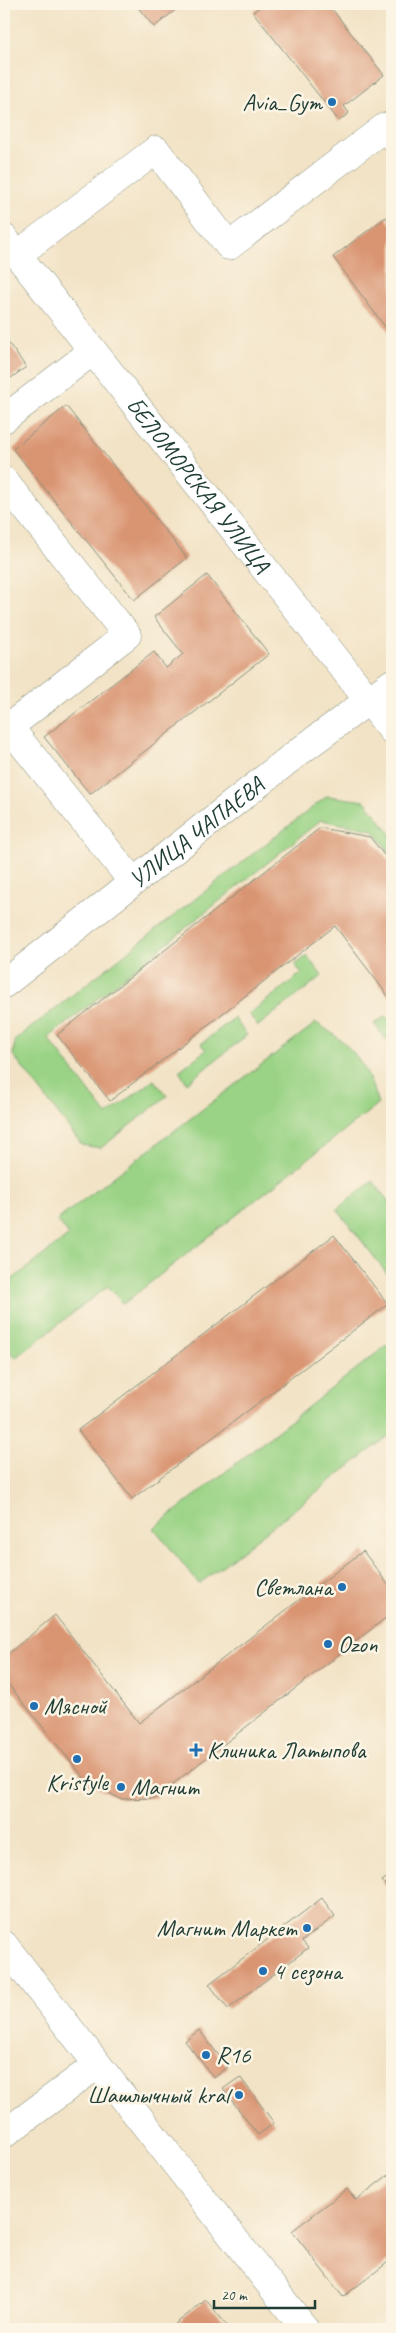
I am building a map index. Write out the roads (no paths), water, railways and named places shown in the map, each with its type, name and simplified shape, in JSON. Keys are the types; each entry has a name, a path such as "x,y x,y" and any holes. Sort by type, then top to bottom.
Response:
{"main road":[{"path":"11,247 156,150 229,246 390,126"},
{"name":"БЕЛОМОРСКАЯ УЛИЦА","path":"11,247 338,660 368,702 392,730"},
{"path":"4,419 93,351"},
{"path":"4,481 127,635 9,727 133,882"},
{"name":"УЛИЦА ЧАПАЕВА","path":"4,984 296,754 392,683"},
{"path":"4,1945 305,2329"},
{"path":"4,2134 98,2064"}],"place":[{"name":"Avia_Gym","path":"332,102"},
{"name":"Светлана","path":"342,1587"},
{"name":"Ozon","path":"328,1644"},
{"name":"Мясной","path":"34,1706"},
{"name":"Клиника Латыпова","path":"196,1750"},
{"name":"Kristyle","path":"77,1759"},
{"name":"Магнит","path":"121,1787"},
{"name":"Магнит Маркет","path":"307,1928"},
{"name":"4 сезона","path":"263,1971"},
{"name":"R16","path":"206,2055"},
{"name":"Шашлычный kral","path":"239,2095"}]}
